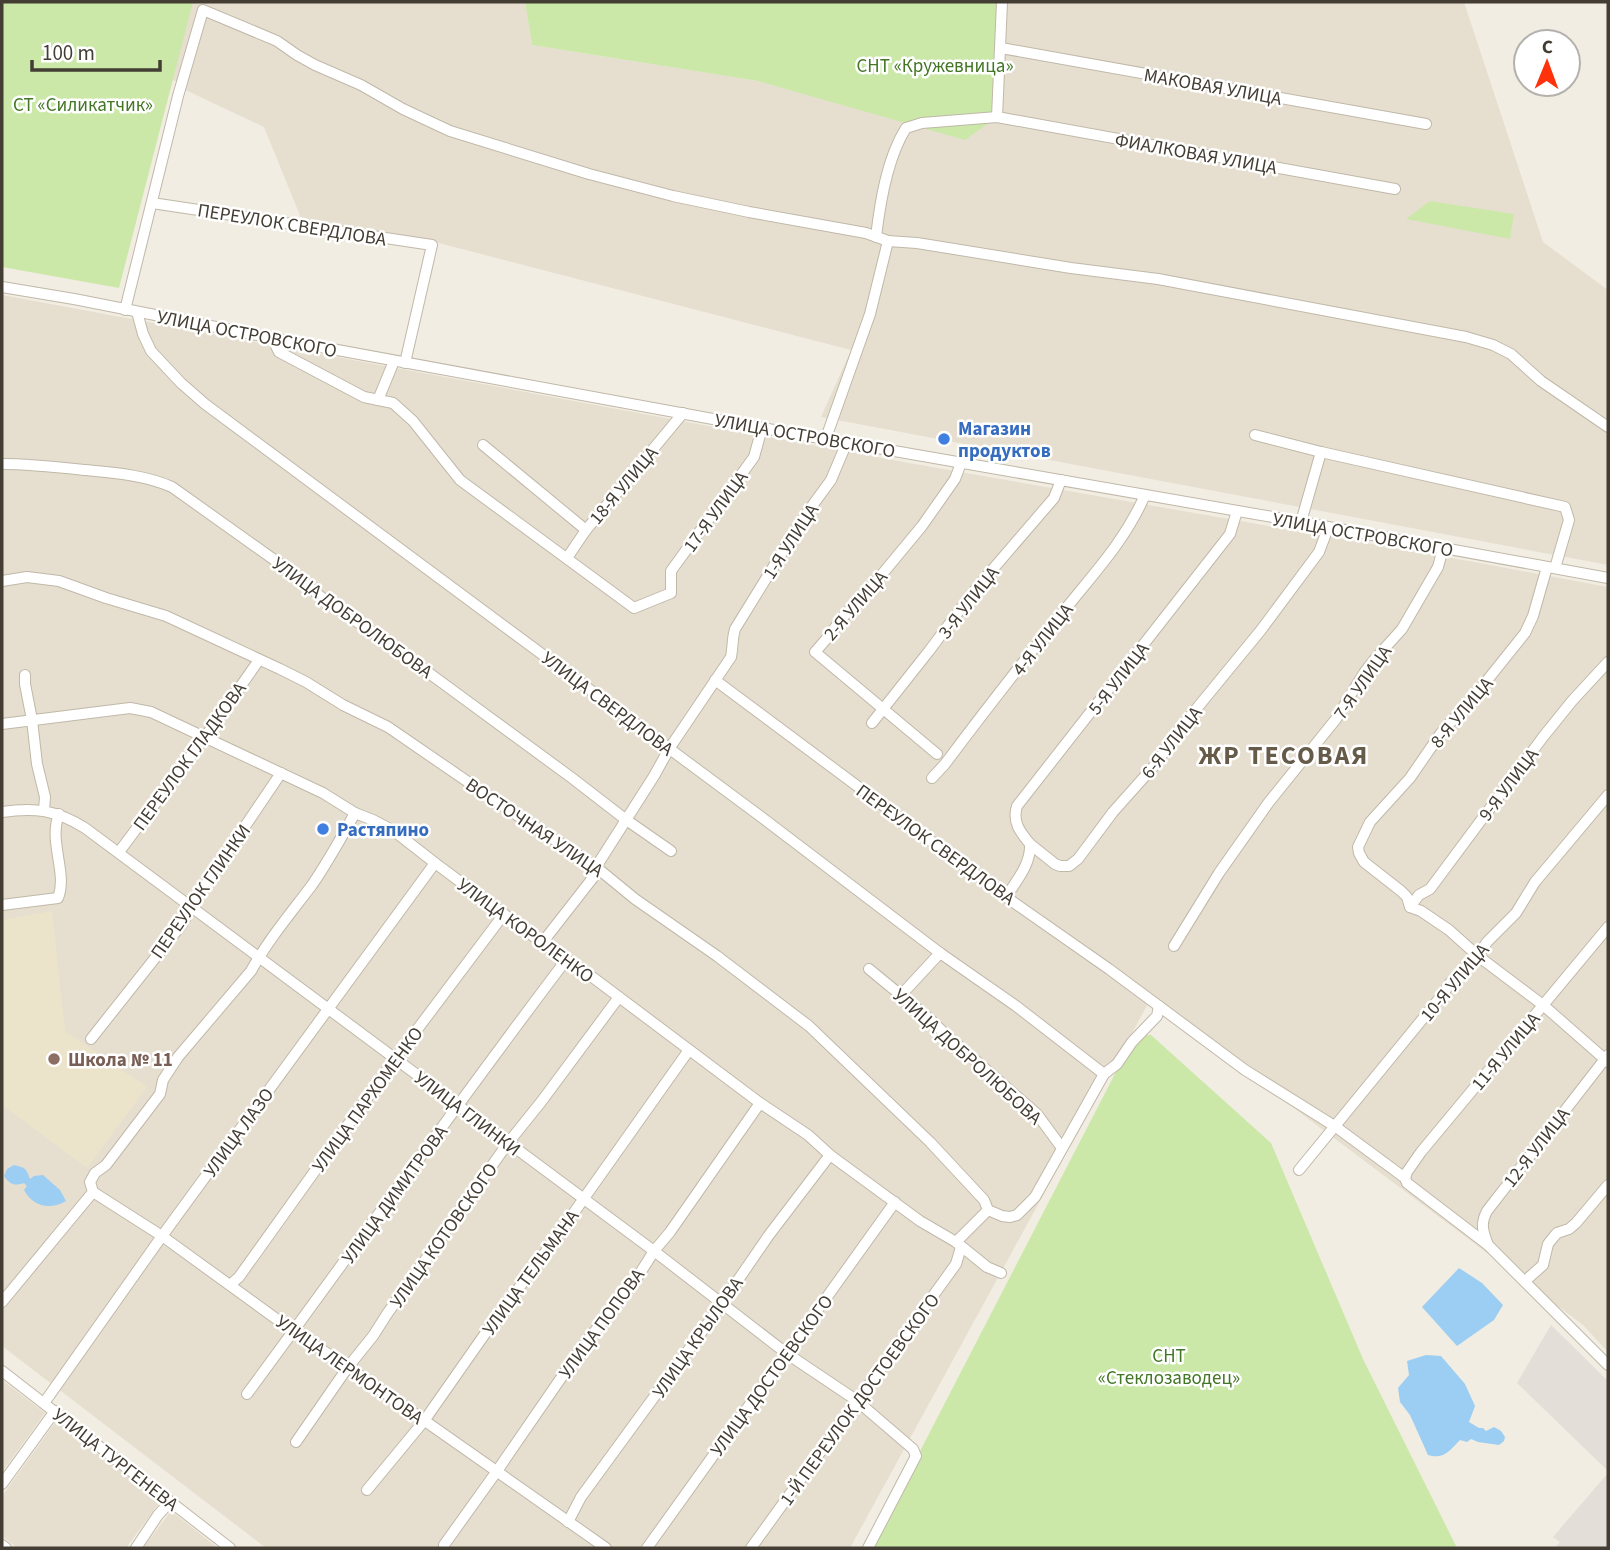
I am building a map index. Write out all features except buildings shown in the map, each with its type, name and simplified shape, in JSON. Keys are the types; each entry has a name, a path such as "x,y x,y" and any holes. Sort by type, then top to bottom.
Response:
{"street":[{"path":"997,117 1002,2"},
{"path":"125,310 178,96 203,10 277,41 315,65 361,85 450,131 589,174 673,196 866,233 888,241 1158,279 1466,337 1511,354 1541,381 1608,427"},
{"name":"МАКОВАЯ УЛИЦА","path":"1000,48 1426,124"},
{"name":"ФИАЛКОВАЯ УЛИЦА","path":"876,237 879,211 895,145 906,128 922,123 997,117 1395,189"},
{"name":"ПЕРЕУЛОК СВЕРДЛОВА","path":"152,203 432,245 399,362"},
{"path":"826,438 870,314 888,241"},
{"name":"УЛИЦА ОСТРОВСКОГО","path":"2,287 762,428 1608,578"},
{"name":"УЛИЦА СВЕРДЛОВА","path":"136,312 151,351 205,404 1104,1074"},
{"path":"272,338 279,352 364,397 393,403 413,421 460,480 567,558"},
{"path":"378,400 399,362"},
{"name":"18-Я УЛИЦА","path":"567,558 586,530 683,413"},
{"name":"17-Я УЛИЦА","path":"567,558 634,608 671,593 671,572 754,457 762,428"},
{"path":"1255,435 1321,452 1301,522"},
{"name":"1-Я УЛИЦА","path":"542,943 597,868 668,749 731,657 732,639 740,621 791,538 831,480 847,442"},
{"path":"483,445 586,530"},
{"name":"8-Я УЛИЦА","path":"1321,452 1564,507 1569,520 1525,633 1441,733 1410,778 1370,822 1359,847 1364,863 1401,891 1407,897 1410,907"},
{"name":"2-Я УЛИЦА","path":"937,754 815,652 916,533 955,479 961,463"},
{"name":"УЛИЦА ДОБРОЛЮБОВА","path":"2,464 127,474 172,487 290,571 326,601 468,700 671,851"},
{"name":"3-Я УЛИЦА","path":"872,723 974,591 1054,498 1060,480"},
{"name":"4-Я УЛИЦА","path":"932,778 1107,559 1131,524 1145,495"},
{"name":"5-Я УЛИЦА","path":"1030,844 1016,825 1017,806 1230,534 1237,511"},
{"name":"6-Я УЛИЦА","path":"1030,844 1060,866 1069,866 1077,859 1261,630 1319,552 1328,528"},
{"name":"7-Я УЛИЦА","path":"1174,946 1219,873 1269,802 1336,719 1364,673 1402,628 1438,567 1443,548"},
{"name":"ВОСТОЧНАЯ УЛИЦА","path":"2,581 27,577 59,581 176,620 306,682 343,705 388,727 597,868 635,899 717,956 809,1026 930,1142 984,1200 988,1210"},
{"name":"ПЕРЕУЛОК ГЛАДКОВА","path":"119,852 259,660"},
{"name":"9-Я УЛИЦА","path":"1410,907 1419,895 1430,889 1543,737 1608,662"},
{"path":"25,675 44,810"},
{"name":"ПЕРЕУЛОК СВЕРДЛОВА","path":"715,680 1006,897 1109,968 1245,1070 1336,1127 1405,1178 1407,1183 1488,1245 1608,1365"},
{"name":"УЛИЦА КОРОЛЕНКО","path":"2,723 130,708 151,712 323,793 355,813 394,831 542,943 659,1026 689,1051 808,1135 830,1155 919,1221 1001,1273"},
{"name":"ПЕРЕУЛОК ГЛИНКИ","path":"91,1039 182,924 281,773"},
{"name":"10-Я УЛИЦА","path":"1300,1170 1450,983 1516,913 1535,882 1608,795"},
{"name":"УЛИЦА ГЛИНКИ","path":"2,812 44,810 59,814 85,828 654,1251 786,1353 856,1401 904,1440 916,1456 868,1548"},
{"path":"2,1302 93,1192 90,1182 95,1173 106,1165 160,1094 163,1080 178,1057 251,971 258,957 312,885 355,813"},
{"path":"2,905 58,898 61,885 54,827 59,814"},
{"path":"1006,897 1026,866 1030,844"},
{"name":"УЛИЦА ЛАЗО","path":"44,1403 162,1236 435,863"},
{"path":"1410,907 1421,911 1449,930 1607,1058"},
{"name":"УЛИЦА ПАРХОМЕНКО","path":"230,1285 239,1277 395,1059 504,914"},
{"name":"11-Я УЛИЦА","path":"1405,1178 1421,1152 1608,927"},
{"path":"902,995 940,953"},
{"name":"УЛИЦА ДИМИТРОВА","path":"247,1394 564,959"},
{"name":"УЛИЦА ДОБРОЛЮБОВА","path":"869,970 902,995 1037,1114 1062,1149"},
{"name":"УЛИЦА КОТОВСКОГО","path":"296,1442 508,1143 618,997"},
{"path":"988,1210 1010,1217 1017,1215 1035,1197 1104,1074 1117,1064 1132,1042 1157,1016 1160,1006"},
{"name":"УЛИЦА ТЕЛЬМАНА","path":"367,1490 424,1421 689,1051"},
{"name":"12-Я УЛИЦА","path":"1488,1245 1482,1232 1482,1222 1487,1211 1607,1058"},
{"name":"УЛИЦА ПОПОВА","path":"444,1545 583,1346 670,1232 760,1103"},
{"name":"УЛИЦА КРЫЛОВА","path":"568,1522 581,1497 769,1235 830,1155"},
{"path":"1525,1281 1543,1265 1548,1244 1552,1239 1576,1223 1608,1185"},
{"name":"УЛИЦА ЛЕРМОНТОВА","path":"93,1192 162,1236 293,1331 606,1548"},
{"name":"УЛИЦА ДОСТОЕВСКОГО","path":"647,1548 895,1202"},
{"name":"1-Й ПЕРЕУЛОК ДОСТОЕВСКОГО","path":"751,1548 956,1264 958,1245 988,1210"},
{"name":"УЛИЦА ТУРГЕНЕВА","path":"2,1371 230,1548"},
{"path":"2,1484 55,1411"},
{"path":"136,1548 170,1502"},
{"path":"2,1545 6,1548"}],"shaded area":[{"path":"178,2 525,2 532,45 758,81 787,89 971,2 1464,2 1543,242 1608,290 1608,565 821,417 851,350 431,241 301,218 264,127 181,88 182,83 156,75"},
{"path":"2,295 909,463 1608,587 1608,1352 1583,1325 1150,1000 850,1548 266,1548 2,1346"},
{"name":"Школа № 11","path":"52,911 65,1031 147,1087 87,1168 2,1105 2,920"},
{"path":"1551,1325 1608,1381 1608,1471 1517,1383"},
{"path":"2,1380 45,1413 2,1472"},
{"path":"56,1421 160,1502 126,1548 17,1548 2,1536 2,1496"},
{"path":"1608,1473 1608,1548 1555,1548 1560,1542 1553,1537"},
{"path":"171,1511 218,1548 143,1548"}],"green space":[{"name":"СТ «Силикатчик»","path":"2,2 193,2 119,288 2,267"},
{"name":"СНТ «Кружевница»","path":"525,2 1000,2 997,117 965,140 758,81 532,45"},
{"path":"1430,201 1514,214 1510,239 1406,219"},
{"name":"СНТ «Стеклозаводец»","path":"1135,1035 1151,1035 1271,1143 1363,1359 1457,1548 870,1548"}],"water":[{"path":"14,1165 25,1169 30,1179 43,1175 60,1190 66,1201 48,1206 32,1200 24,1190 27,1186 24,1183 13,1184 4,1176 7,1169"},
{"path":"1459,1268 1482,1283 1503,1305 1494,1320 1457,1346 1422,1307"},
{"path":"1426,1355 1441,1356 1465,1384 1475,1406 1469,1422 1486,1431 1494,1427 1501,1431 1505,1437 1504,1441 1499,1445 1471,1439 1467,1442 1460,1440 1443,1455 1428,1455 1410,1415 1400,1402 1398,1388 1409,1375 1407,1361"}],"place":[{"name":"Магазин продуктов","path":"944,439"},
{"name":"Растяпино","path":"323,829"},
{"name":"Школа № 11","path":"54,1059"}],"district":[{"name":"ЖР ТЕСОВАЯ","path":"1284,755"}]}
